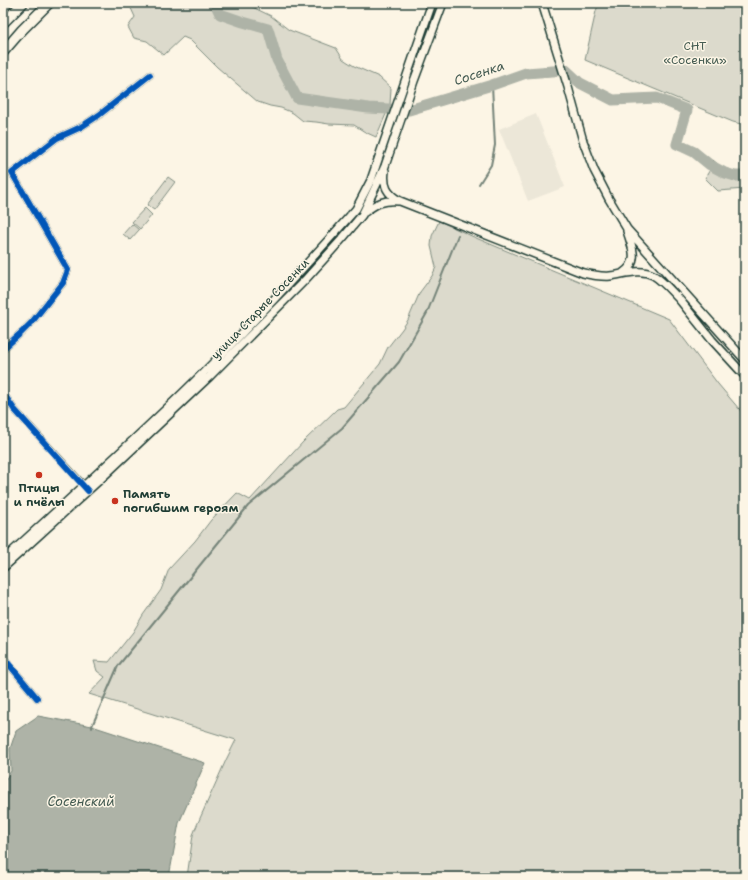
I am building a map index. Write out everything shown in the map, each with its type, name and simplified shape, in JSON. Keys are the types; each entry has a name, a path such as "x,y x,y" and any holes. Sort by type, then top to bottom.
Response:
{"highway":[{"path":"3,23 22,3"},
{"path":"3,52 22,30 49,3"}],"main road":[{"name":"улица Старые Сосенки","path":"3,568 230,346 268,307 356,209 371,180 432,3"},
{"name":"улица Старые Сосенки","path":"3,560 189,396 305,280 362,215 385,166 443,3"},
{"path":"542,3 584,141 594,170 608,199 627,228 745,360"},
{"path":"385,166 384,177 386,189 393,198 400,201 583,273 597,276 611,276 646,272 654,276 679,299 712,340 745,376"},
{"path":"362,215 378,203 400,201"},
{"path":"622,274 632,265 634,253 627,228"},
{"path":"665,270 679,299"}],"street":[{"path":"3,348 32,322 63,283 68,270 12,173 57,138 81,127 99,115 150,75"},
{"path":"3,393 14,409 86,488"},
{"path":"3,657 37,698"}],"shaded area":[{"path":"536,114 565,187 528,201 499,129"}],"green space":[{"path":"129,3 244,3 271,16 289,30 336,48 343,59 354,66 379,77 391,88 390,105 376,137 354,125 303,121 293,113 258,102 217,67 190,40 183,37 164,55 147,41 134,38 128,27 135,17"},
{"name":"СНТ «Сосенки»","path":"599,3 745,3 745,125 733,122 585,60"},
{"path":"711,168 727,177 745,180 745,189 718,191 705,178"},
{"path":"168,177 175,182 154,210 147,205"},
{"path":"145,208 152,215 140,229 132,222"},
{"path":"439,221 669,319 718,384 745,416 745,877 187,877 193,835 236,740 89,694 105,677 97,671 94,661 109,662 133,632 161,590 169,569 195,541 211,520 237,493 250,500 303,442 337,409 344,407 380,364 388,347 408,320 420,292 432,276 436,267 431,246 432,236"},
{"path":"132,224 139,230 130,240 123,234"}],"water":[{"path":"713,160 726,171 745,174 745,180 727,177 715,171 711,168"},
{"name":"Сосенский","path":"38,716 92,726 205,763 179,823 169,877 3,877 3,783 11,771 10,749 16,731"}],"waterway":[{"name":"Сосенка","path":"215,3 220,14 268,29 277,60 297,98 368,108 409,110 526,73 566,70 580,83 613,100 657,98 687,110 677,144 694,152 710,165 725,173 735,176 745,176"},
{"path":"479,184 491,165 495,145 492,85"},
{"path":"92,728 118,666 248,506 342,428 399,362 427,313 458,235"}],"cycle path":[{"path":"3,349 32,322 63,283 68,270 12,173 57,138 81,127 99,115 150,75"},
{"path":"3,393 14,409 88,491"},
{"path":"3,657 37,698"}],"place":[{"name":"Птицы и пчёлы","path":"39,475"},
{"name":"Память погибшим героям","path":"115,501"}]}
